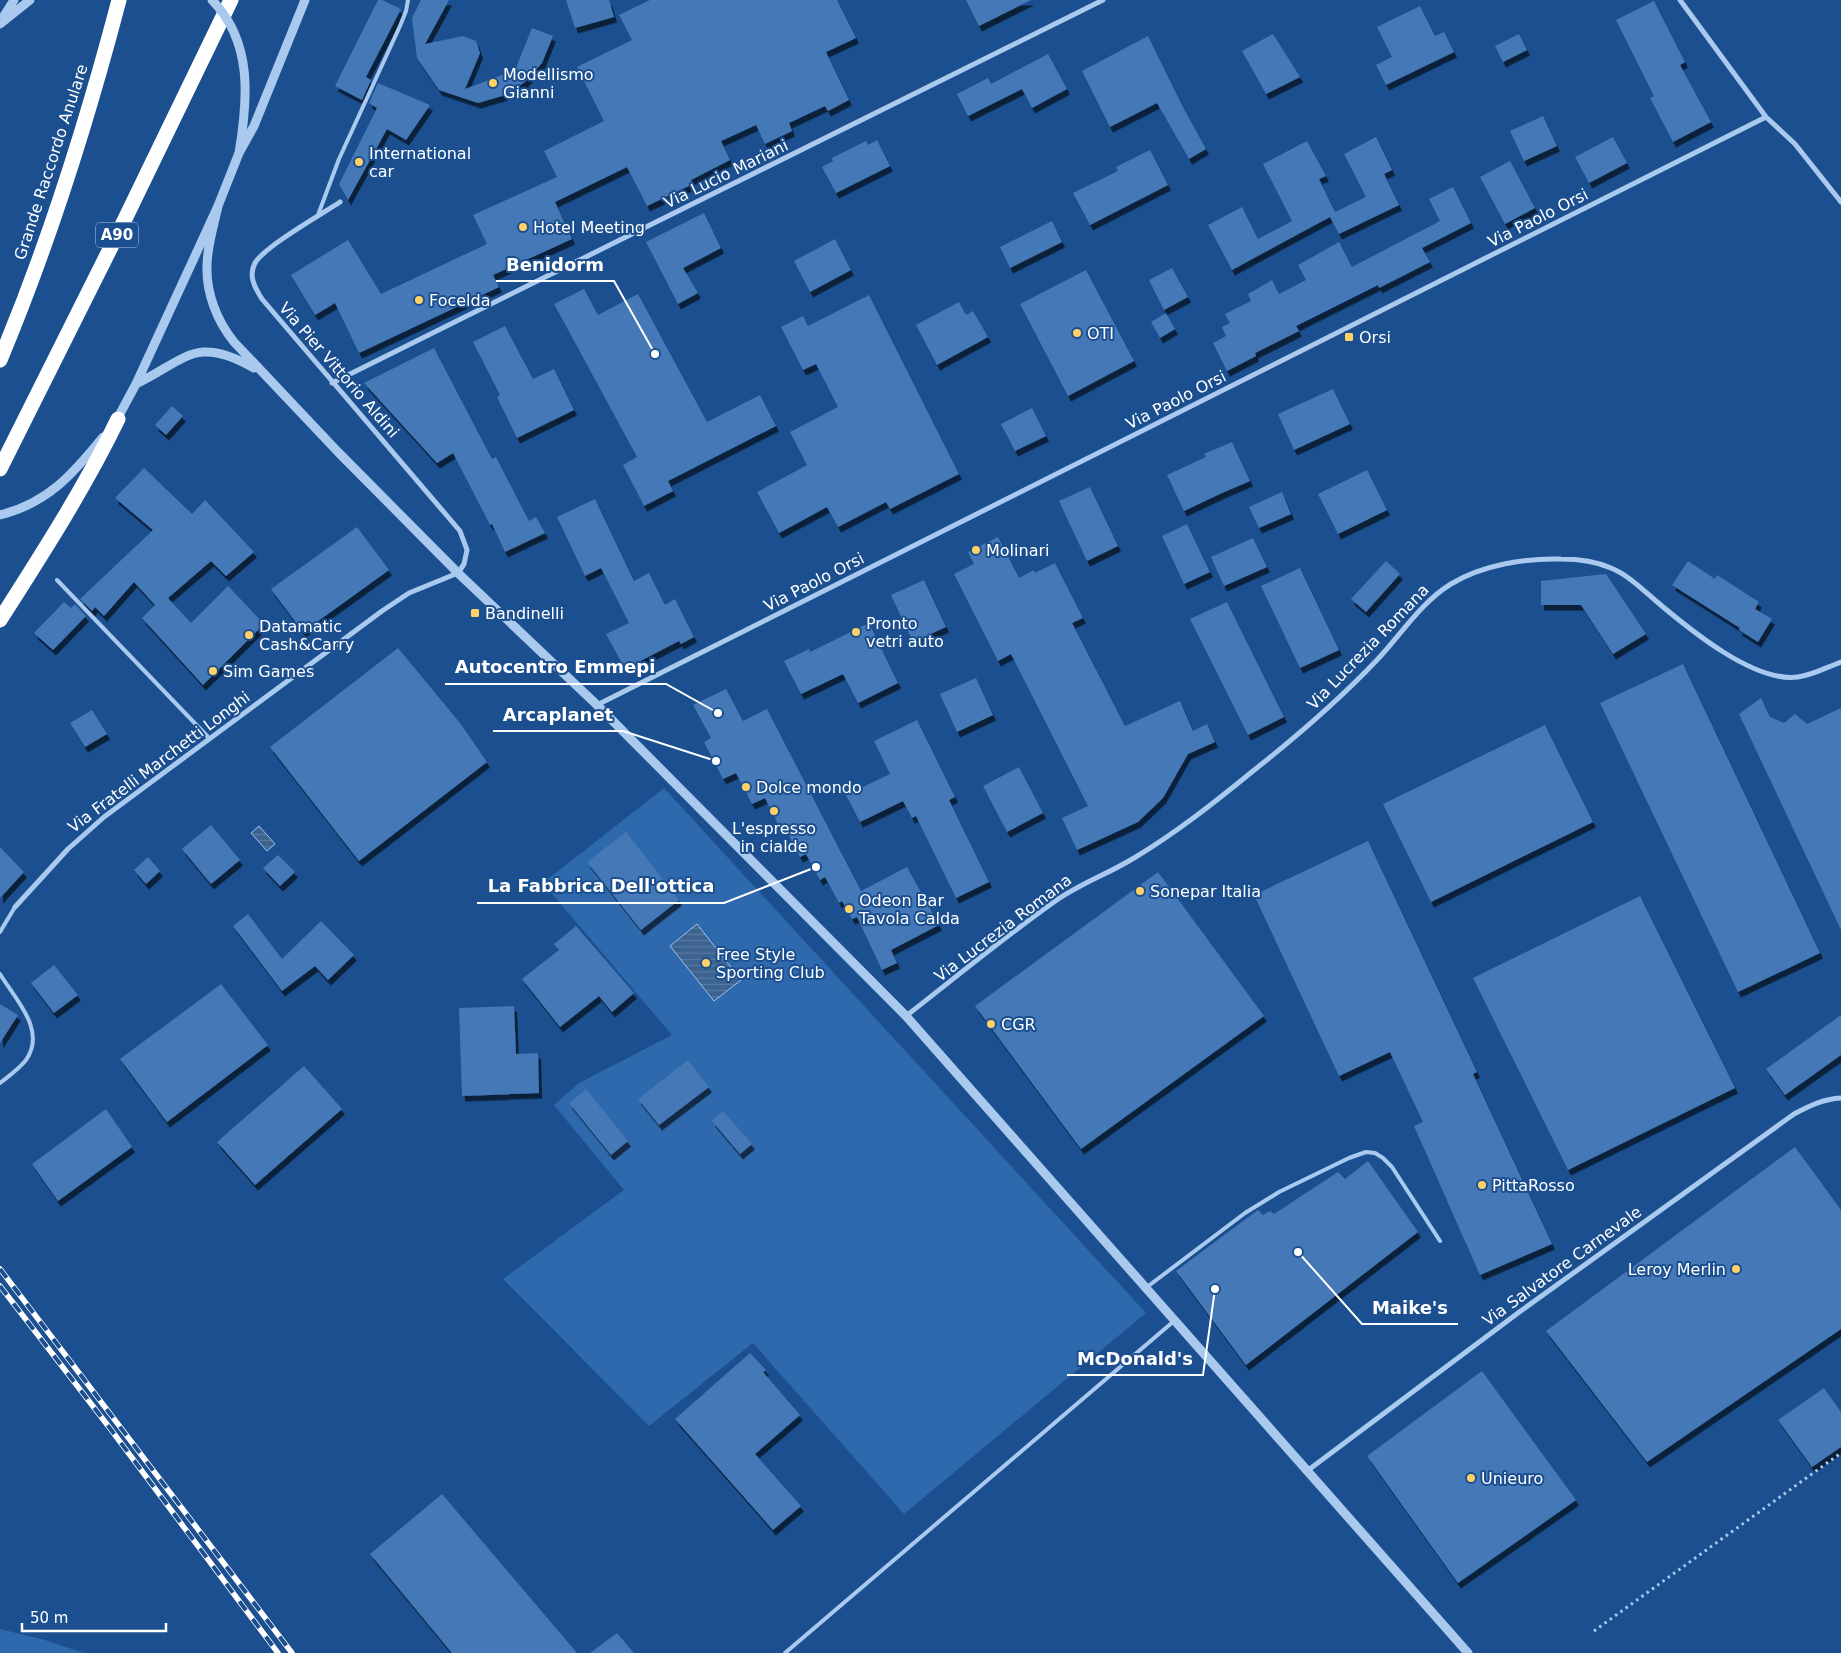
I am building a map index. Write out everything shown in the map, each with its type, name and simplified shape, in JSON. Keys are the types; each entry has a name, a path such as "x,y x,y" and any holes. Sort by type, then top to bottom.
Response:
{"highway":[{"name":"Grande Raccordo Anulare","path":"0,360 73,161 119,0"},
{"name":"A90","path":"0,468 121,227 231,0"},
{"path":"0,620 72,506 118,419"}],"street":[{"path":"0,23 14,0"},
{"path":"0,23 30,0"},
{"path":"212,0 224,13 236,34 241,48 244,65 245,101 239,152"},
{"path":"0,515 26,506 51,492 75,471 118,419 218,206 239,152 258,118 305,0"},
{"name":"Via Lucio Mariani","path":"332,383 1103,0"},
{"path":"1680,0 1766,117 1795,144 1841,202"},
{"name":"Via Paolo Orsi","path":"597,706 1766,117"},
{"name":"Via Pier Vittorio Aldini","path":"340,202 265,252 255,264 252,278 254,286 262,299 332,383 460,530 467,550 464,564 458,573"},
{"path":"218,206 207,267 210,294 224,329 338,452 458,573 597,706 906,1016 1468,1653"},
{"path":"136,384 181,358 201,351 212,351 229,355 262,372"},
{"name":"Via Lucrezia Romana","path":"906,1016 1056,901 1091,879 1120,866 1143,852 1244,779 1338,698 1382,655 1434,597 1447,586 1468,575 1499,566 1537,559 1568,559 1598,563 1613,568 1628,577 1659,604 1712,644 1756,670 1772,676 1800,677 1841,662"},
{"name":"Via Fratelli Marchetti Longhi","path":"15,907 81,836 117,806 382,610 414,591 458,573"},
{"name":"Via Salvatore Carnevale","path":"1307,1471 1518,1314 1794,1114 1826,1100 1841,1098"}],"lane":[{"path":"317,217 339,159 406,12 408,0"},
{"path":"57,580 209,738"},
{"path":"0,932 15,907"},
{"path":"0,974 28,1017 33,1044 26,1060 0,1083"},
{"path":"1145,1288 1262,1201 1366,1152 1375,1153 1384,1158 1392,1167 1440,1241"},
{"path":"784,1653 1174,1320"}],"path":[{"path":"1594,1631 1841,1453"}],"shaded area":[{"path":"664,788 1146,1313 904,1514 753,1343 649,1426 503,1279 624,1190 554,1105 579,1083 672,1035 543,883"},
{"path":"259,826 275,844 267,851 251,833"},
{"name":"Free Style Sporting Club","path":"697,924 741,980 714,1001 670,946"},
{"path":"0,1629 45,1640 84,1653 0,1653"}],"building":[{"path":"378,0 401,9 366,77 371,80 362,100 335,86"},
{"path":"421,0 449,0 425,44 463,36 476,41 480,53 465,89 515,70 532,28 553,36 542,63 525,82 502,96 478,103 439,90 417,58 412,18"},
{"path":"566,0 609,0 614,17 575,28"},
{"path":"650,0 837,0 856,38 826,52 849,100 828,111 825,106 789,123 792,131 765,144 756,125 721,141 730,160 691,180 693,184 647,206 627,167 555,202 572,239 493,275 499,287 359,353 335,303 315,315 291,275 348,240 381,294 487,244 473,215 557,177 544,151 604,121 577,67 632,40 619,15"},
{"path":"966,0 1031,0 979,26"},
{"path":"1654,1 1685,62 1680,65 1711,122 1673,142 1650,98 1654,96 1616,20"},
{"path":"1420,6 1435,36 1444,32 1454,52 1386,85 1376,65 1392,57 1377,27"},
{"path":"1273,34 1300,77 1266,94 1242,51"},
{"path":"1519,34 1527,50 1503,62 1495,46"},
{"path":"1148,36 1206,149 1189,159 1157,103 1110,127 1082,71"},
{"path":"1048,54 1067,89 1032,108 1022,89 968,116 957,94 988,78 991,84"},
{"name":"International car","path":"378,83 430,105 406,140 387,129 348,200 339,184 377,108 369,103"},
{"path":"1543,116 1557,146 1524,161 1510,131"},
{"path":"1376,137 1392,170 1384,174 1399,205 1339,234 1330,217 1232,270 1208,225 1242,207 1258,239 1292,221 1263,164 1307,141 1326,176 1319,179 1335,212 1366,197 1344,154"},
{"path":"1613,137 1627,163 1589,183 1575,157"},
{"path":"877,140 890,166 836,193 822,167 833,161 832,158 866,141 868,145"},
{"path":"1150,150 1168,185 1090,225 1073,193 1118,171 1116,167"},
{"path":"1510,161 1535,208 1505,224 1480,177"},
{"path":"1453,187 1471,223 1422,248 1430,262 1379,288 1378,285 1296,326 1299,331 1255,353 1256,356 1227,371 1213,343 1226,336 1222,327 1230,323 1225,314 1251,301 1248,294 1272,280 1279,294 1306,280 1298,265 1339,242 1352,267 1440,221 1429,199"},
{"path":"704,213 721,248 683,268 698,293 678,304 646,242"},
{"path":"1052,221 1062,242 1010,268 1000,247"},
{"path":"835,239 851,270 810,292 794,261"},
{"path":"1172,268 1188,297 1164,310 1149,280"},
{"name":"OTI","path":"1086,270 1134,361 1068,396 1020,304"},
{"path":"584,289 598,315 638,294 707,422 760,395 776,426 668,481 673,491 644,506 623,465 637,457 554,304"},
{"path":"869,295 959,474 890,509 886,502 838,527 827,507 779,533 757,492 807,465 790,432 838,407 816,364 803,370 781,327 803,316 808,326"},
{"path":"959,302 966,315 973,311 988,337 937,365 916,325"},
{"path":"1166,313 1175,329 1160,338 1151,322"},
{"path":"505,326 533,379 554,369 574,410 517,438 497,397 500,395 473,342"},
{"path":"434,348 492,459 496,457 529,521 536,517 545,533 505,552 492,524 490,525 453,453 437,463 364,383"},
{"path":"1333,389 1350,424 1294,450 1278,414"},
{"path":"172,406 183,416 166,435 155,425"},
{"path":"1032,408 1046,436 1015,451 1001,424"},
{"path":"1232,442 1250,481 1184,511 1167,475 1206,457 1204,454"},
{"path":"144,468 192,514 205,500 254,552 226,576 211,561 168,598 191,623 228,586 264,624 203,685 142,618 155,605 134,582 104,616 95,607 92,611 80,599 153,530 115,498"},
{"path":"1367,470 1387,510 1338,534 1318,494"},
{"path":"1090,487 1118,546 1087,561 1059,501"},
{"path":"1282,492 1291,514 1259,528 1249,507"},
{"path":"595,499 634,581 649,573 665,605 675,599 694,637 681,644 679,641 625,669 606,634 629,623 601,568 585,576 557,517"},
{"path":"1187,524 1210,572 1184,584 1162,536"},
{"path":"357,527 389,570 303,632 271,589"},
{"path":"998,537 1019,578 1034,570 1035,573 1055,563 1083,618 1072,623 1125,726 1180,701 1193,731 1207,724 1215,742 1188,754 1163,798 1138,822 1077,850 1062,818 1088,806 1011,654 998,661 954,574 974,564 968,552"},
{"path":"1253,538 1267,567 1224,586 1211,557"},
{"path":"1386,561 1400,574 1366,612 1351,599"},
{"path":"1688,561 1715,579 1717,575 1759,602 1755,609 1772,619 1758,642 1739,630 1740,628 1672,585"},
{"path":"1300,568 1339,650 1300,668 1261,586"},
{"path":"1606,574 1646,634 1613,654 1581,605 1541,605 1541,581"},
{"path":"924,580 946,627 913,642 891,595"},
{"path":"64,602 71,608 75,604 86,616 53,650 34,633"},
{"path":"1227,602 1284,717 1248,735 1190,619"},
{"path":"869,623 898,683 858,703 843,674 801,694 784,661 809,649 810,652"},
{"path":"398,648 460,723 487,762 359,861 270,747"},
{"path":"1683,664 1820,953 1738,992 1600,703"},
{"path":"976,678 993,715 957,732 940,694"},
{"path":"726,689 743,721 767,709 861,891 907,867 939,925 891,950 897,963 882,970 857,917 852,919 842,901 839,903 825,877 820,880 806,854 800,857 784,826 780,828 765,798 752,804 736,773 723,779 704,742 711,738 693,705"},
{"path":"1761,698 1770,717 1784,723 1795,714 1807,724 1841,708 1841,930 1739,714"},
{"path":"92,710 107,734 85,747 70,723"},
{"path":"917,720 955,797 949,800 989,882 956,898 916,816 912,818 903,801 860,822 846,795 890,774 874,741"},
{"path":"1545,725 1593,822 1431,902 1383,804"},
{"path":"1019,767 1043,813 1007,832 983,786"},
{"path":"211,825 240,860 211,884 182,849"},
{"path":"626,832 679,900 641,930 587,862"},
{"path":"1368,841 1477,1072 1473,1074 1552,1244 1480,1275 1414,1126 1423,1122 1390,1052 1339,1076 1254,895"},
{"path":"0,847 24,872 0,898"},
{"path":"278,855 295,872 280,886 263,868"},
{"path":"148,857 160,871 146,884 134,870"},
{"path":"1158,872 1264,1016 1081,1149 975,1006"},
{"path":"1640,896 1735,1088 1568,1170 1473,978"},
{"path":"248,914 282,959 321,921 354,955 328,980 315,966 282,991 233,926"},
{"path":"576,926 634,993 612,1012 599,996 560,1027 522,979 559,950 554,944"},
{"path":"54,965 78,995 54,1013 31,983"},
{"path":"221,984 268,1045 167,1122 120,1059"},
{"path":"0,1004 18,1015 0,1043"},
{"path":"514,1006 516,1054 538,1053 539,1093 462,1096 459,1008"},
{"path":"1841,1015 1841,1055 1785,1095 1766,1069"},
{"path":"688,1060 709,1087 659,1125 638,1099"},
{"path":"304,1066 342,1109 255,1185 217,1142"},
{"path":"586,1089 628,1141 611,1155 569,1103"},
{"path":"106,1109 132,1147 58,1201 32,1164"},
{"path":"723,1111 752,1144 740,1154 712,1121"},
{"name":"Leroy Merlin","path":"1795,1147 1841,1210 1841,1329 1647,1462 1546,1331"},
{"path":"1368,1161 1418,1232 1246,1365 1176,1271 1258,1210 1263,1215 1270,1211 1274,1214 1338,1172 1345,1179"},
{"path":"750,1353 766,1370 763,1372 800,1415 755,1454 801,1506 773,1530 675,1419"},
{"name":"Unieuro","path":"1482,1371 1576,1500 1458,1583 1367,1456"},
{"path":"1824,1388 1841,1412 1841,1447 1812,1467 1778,1420"},
{"path":"442,1494 577,1653 452,1653 370,1554"},
{"path":"617,1633 634,1653 590,1653"}],"railway":[{"path":"0,1269 292,1653"},
{"path":"0,1286 109,1427 278,1653"}],"place":[{"name":"Modellismo Gianni","path":"493,83"},
{"name":"International car","path":"359,162"},
{"name":"Hotel Meeting","path":"523,227"},
{"name":"Focelda","path":"419,300"},
{"name":"OTI","path":"1077,333"},
{"name":"Orsi","path":"1349,337"},
{"name":"Benidorm","path":"655,354"},
{"name":"Molinari","path":"976,550"},
{"name":"Bandinelli","path":"475,613"},
{"name":"Pronto vetri auto","path":"856,632"},
{"name":"Datamatic Cash&Carry","path":"249,635"},
{"name":"Sim Games","path":"213,671"},
{"name":"Autocentro Emmepi","path":"718,713"},
{"name":"Arcaplanet","path":"716,761"},
{"name":"Dolce mondo","path":"746,787"},
{"name":"L'espresso in cialde","path":"774,811"},
{"name":"La Fabbrica Dell'ottica","path":"816,867"},
{"name":"Sonepar Italia","path":"1140,891"},
{"name":"Odeon Bar Tavola Calda","path":"849,909"},
{"name":"Free Style Sporting Club","path":"706,963"},
{"name":"CGR","path":"991,1024"},
{"name":"PittaRosso","path":"1482,1185"},
{"name":"Maike's","path":"1298,1252"},
{"name":"Leroy Merlin","path":"1736,1269"},
{"name":"McDonald's","path":"1215,1289"},
{"name":"Unieuro","path":"1471,1478"}]}
